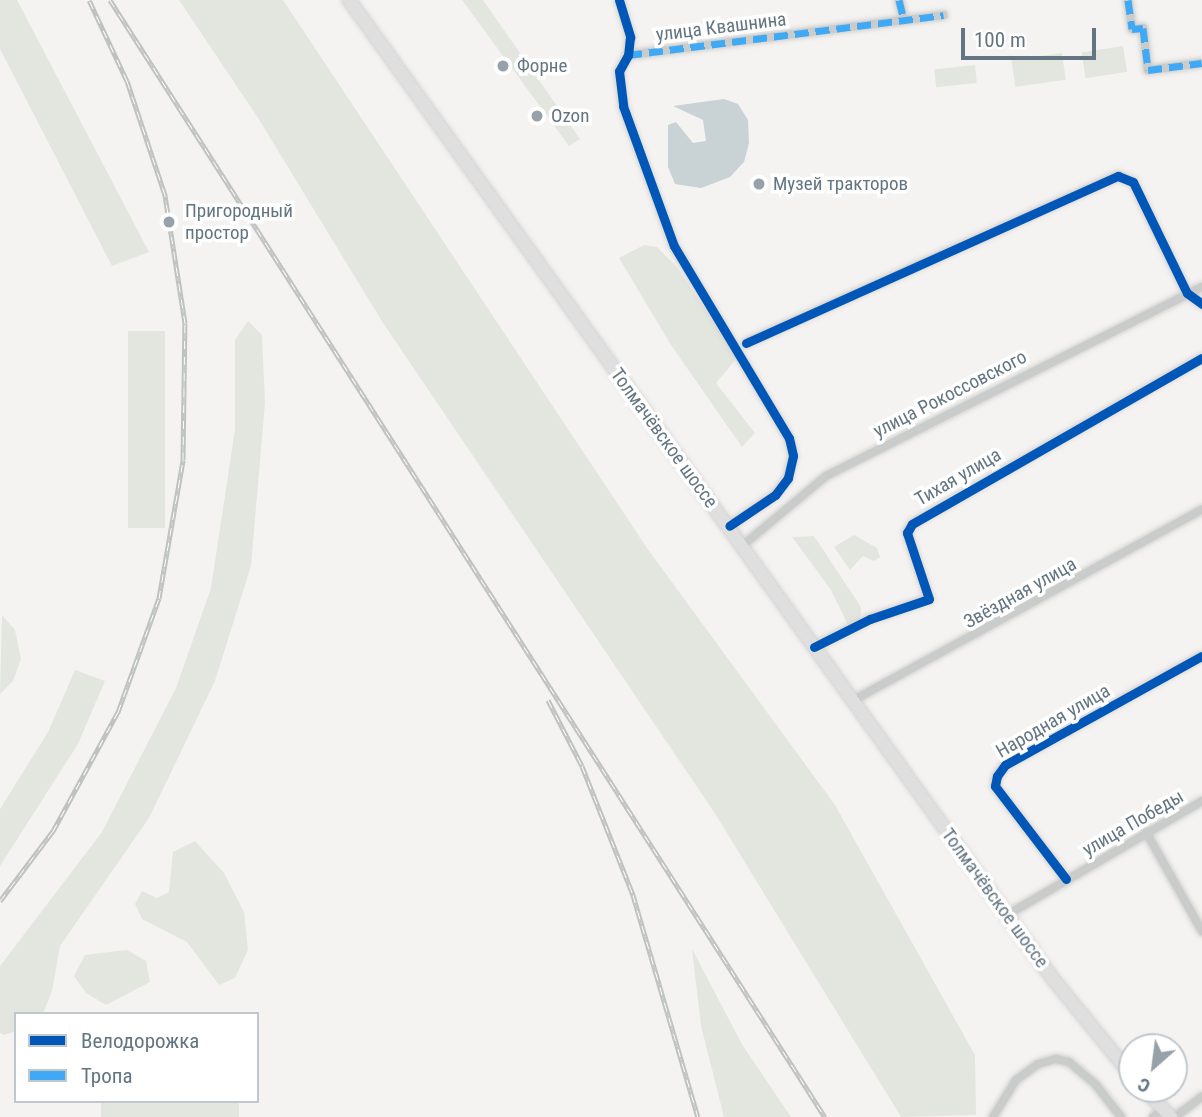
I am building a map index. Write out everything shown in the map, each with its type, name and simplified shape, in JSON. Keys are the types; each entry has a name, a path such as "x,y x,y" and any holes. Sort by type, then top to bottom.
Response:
{"main road":[{"name":"Толмачёвское шоссе","path":"349,0 1007,915 1078,1012 1118,1059"}],"street":[{"name":"улица Квашнина","path":"619,0 630,37 628,55 619,71 623,106 674,246 789,438 793,456 788,478 775,495 729,526"},
{"path":"899,0 904,20"},
{"path":"1129,0 1132,29 1143,28 1148,70 1202,63"},
{"name":"улица Квашнина","path":"628,55 943,15"},
{"path":"747,343 1118,176 1133,182 1188,293 1202,304"},
{"name":"улица Рокоссовского","path":"742,546 826,476 1202,287"},
{"name":"Тихая улица","path":"814,647 870,619 929,599 907,533 912,524 1202,358"},
{"name":"Звёздная улица","path":"852,701 1202,509"},
{"name":"Народная улица","path":"1066,879 995,786 997,776 1005,765 1202,656"},
{"name":"улица Победы","path":"1007,915 1202,801"},
{"path":"1146,832 1202,932"},
{"path":"993,1117 1016,1080 1038,1064 1056,1059 1069,1062 1096,1085 1121,1117"},
{"path":"1165,1115 1202,1097"}],"shaded area":[{"path":"0,0 17,0 149,252 112,266 0,49"},
{"path":"179,0 283,0 647,548 835,805 975,1055 976,1115 901,1117 714,812 383,323 258,118"},
{"path":"462,0 483,0 580,139 569,146"},
{"path":"1123,46 1127,72 1086,78 1082,53"},
{"path":"1062,53 1066,80 1015,87 1011,60"},
{"path":"975,65 977,83 936,87 934,69"},
{"path":"724,99 738,104 748,120 749,143 744,162 730,177 701,188 675,184 668,167 668,125 676,122 693,143 706,141 703,120 673,106"},
{"path":"644,245 657,247 677,267 737,358 716,383 755,433 742,447 671,345 619,258"},
{"path":"248,321 262,335 265,403 251,566 215,681 149,818 60,946 52,991 44,1012 14,1012 14,1032 4,1035 0,1033 0,966 102,832 176,688 211,588 235,429 235,340"},
{"path":"128,331 165,331 165,528 128,528"},
{"path":"854,535 877,548 880,557 874,561 863,556 850,570 834,547"},
{"path":"814,536 861,607 860,625 849,627 831,590 792,537"},
{"path":"2,615 15,630 21,659 13,681 0,694"},
{"path":"75,670 105,681 78,744 0,866 0,809 48,732"},
{"path":"195,841 224,873 244,912 248,950 235,978 219,985 187,942 142,919 135,904 142,891 157,898 169,892 173,852"},
{"path":"692,949 743,1046 791,1117 724,1117 701,1026"},
{"path":"127,950 146,961 150,982 106,1005 86,993 74,976 85,955"},
{"path":"101,1103 239,1103 239,1117 101,1117"}],"railway":[{"path":"0,901 53,831 118,712 159,598 183,460 185,323 165,195 127,81 89,0"},
{"path":"110,0 825,1117"},
{"path":"548,700 582,766 633,895 698,1117"}],"marked path":[{"path":"899,0 904,20"},
{"path":"1128,0 1132,29 1143,28 1148,70 1202,63"},
{"path":"628,55 943,15"}],"cycle path":[{"path":"619,0 630,37 628,55 619,71 623,106 674,246 789,438 793,456 788,478 775,495 729,526"},
{"path":"746,343 1118,176 1133,182 1187,293 1202,304"},
{"path":"814,647 870,619 929,599 907,533 912,524 1202,358"},
{"path":"1066,879 995,786 997,776 1005,765 1202,656"}],"place":[{"name":"Форне","path":"503,66"},
{"name":"Ozon","path":"537,116"},
{"name":"Музей тракторов","path":"759,184"},
{"name":"Пригородный простор","path":"169,222"}]}
